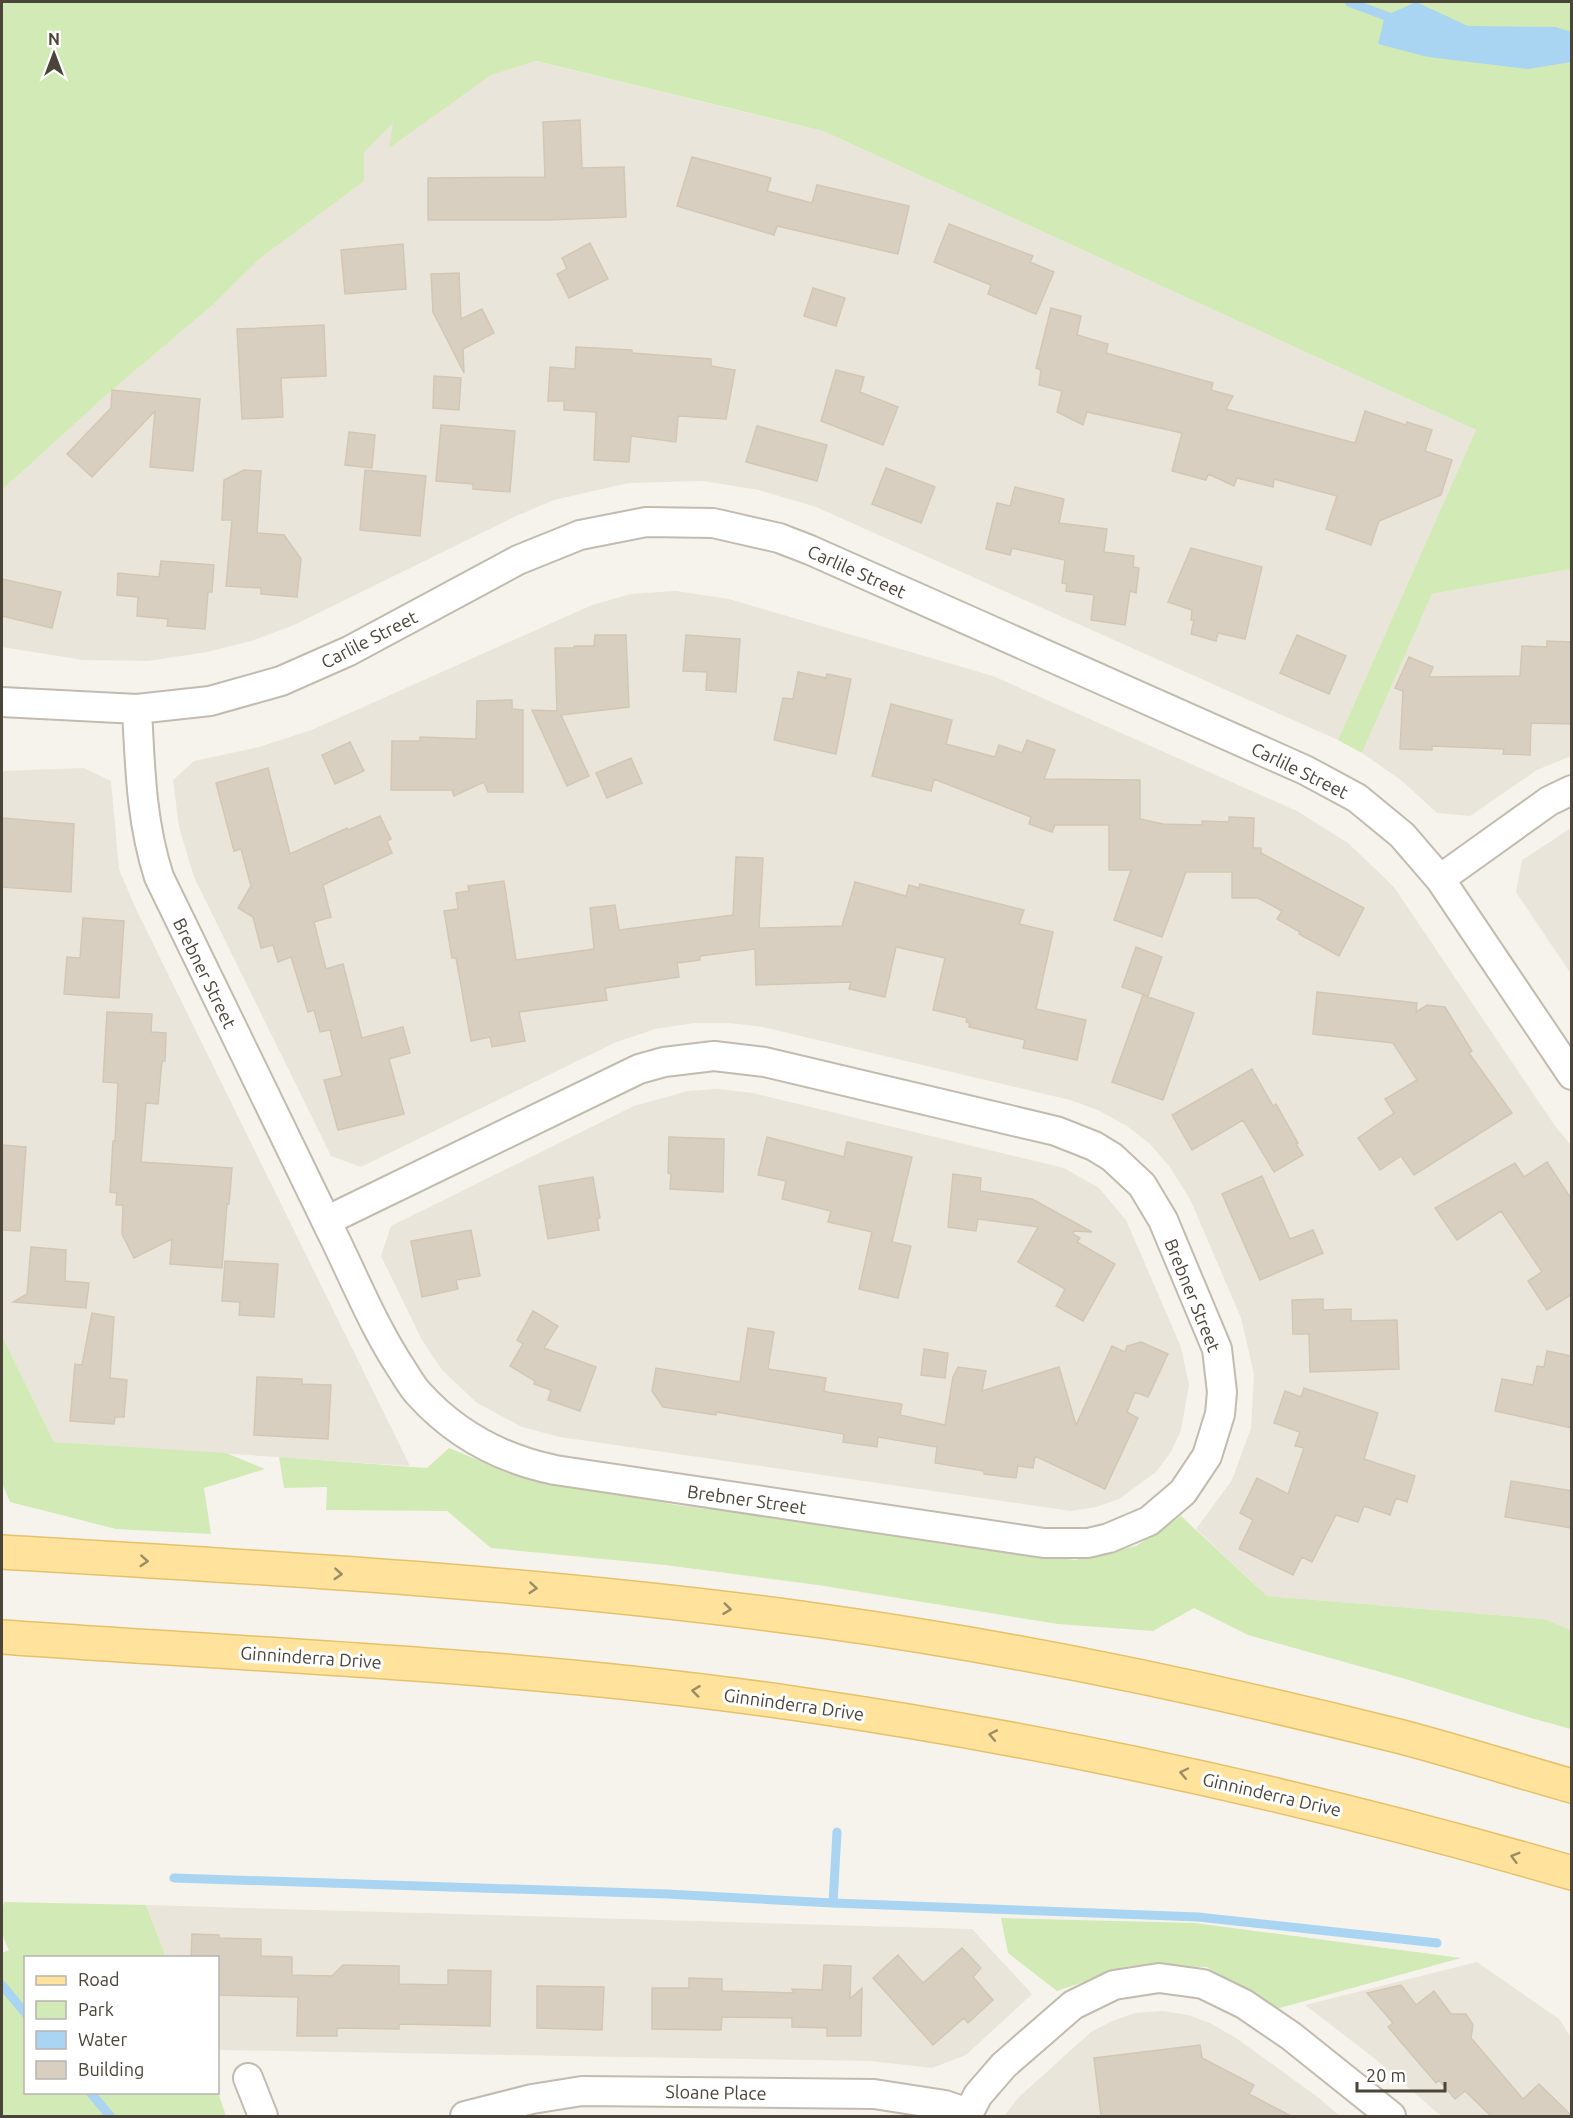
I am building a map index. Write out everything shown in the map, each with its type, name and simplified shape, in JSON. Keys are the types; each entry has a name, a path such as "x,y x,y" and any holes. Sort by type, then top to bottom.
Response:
{"main road":[{"path":"2,1546 86,1557"},
{"path":"2,1552 493,1585 659,1600 825,1621 986,1647 1147,1677 1405,1738 1572,1786"},
{"name":"Ginninderra Drive","path":"2,1637 460,1667 627,1683 796,1703 956,1728 1139,1763 1391,1823 1572,1873"},
{"path":"2,1646 87,1643"}],"street":[{"name":"Carlile Street","path":"2,702 137,710 210,701 281,681 349,651 518,560 580,535 646,522 713,523 779,538 1305,770 1357,798 1402,835 1440,879 1572,1075"},
{"name":"Brebner Street","path":"137,710 140,782 149,846 159,877 388,1349 418,1393 457,1430 479,1444 529,1465 1044,1543 1088,1543 1109,1538 1149,1521 1183,1492 1207,1456 1220,1414 1222,1392 1216,1349 1163,1220 1142,1185 1112,1157 1094,1146 1056,1131 765,1062 714,1056 664,1062 639,1069 326,1221"},
{"path":"1440,879 1549,801 1572,790"},
{"path":"968,2115 978,2095 1004,2065 1073,2005 1114,1985 1159,1978 1203,1984 1244,2004 1291,2036 1391,2116"},
{"path":"248,2078 263,2116"},
{"name":"Sloane Place","path":"465,2116 532,2099 582,2091 874,2094 945,2105 968,2115"}],"shaded area":[{"path":"535,61 823,131 1476,430 1338,740 816,507 759,490 703,481 628,483 554,500 514,517 294,625 251,641 207,652 148,661 83,660 2,647 2,490 112,390 214,304 417,98"},
{"path":"1571,569 1571,756 1537,770 1470,816 1437,813 1401,780 1362,753 1432,594"},
{"path":"676,591 729,599 993,676 1297,811 1348,843 1394,887 1555,1126 1571,1145 1571,1630 1544,1619 1267,1596 1196,1529 1232,1480 1251,1428 1254,1374 1241,1318 1190,1199 1169,1166 1150,1144 1127,1126 1098,1110 1070,1100 763,1027 729,1023 694,1023 655,1029 614,1043 361,1167 331,1156 194,877 179,827 173,780 194,761 259,747 314,729 592,605 631,594"},
{"path":"84,768 111,781 119,869 135,907 410,1466 54,1442 2,1336 2,771"},
{"path":"1571,828 1571,974 1516,892 1522,860"},
{"path":"718,1089 753,1093 1064,1168 1099,1188 1126,1220 1181,1347 1189,1385 1181,1430 1171,1452 1156,1472 1119,1499 1096,1507 1071,1511 560,1437 522,1427 477,1403 442,1370 422,1340 381,1256 391,1226 634,1106 688,1091"},
{"path":"146,1905 972,1929 1032,1994 966,2055 932,2068 870,2061 219,2050 219,1956 166,1956"},
{"path":"1477,1962 1559,2019 1571,2037 1571,2116 1441,2116 1374,2058 1305,2005"},
{"path":"1163,2011 1188,2015 1210,2023 1236,2038 1319,2098 1340,2116 1004,2116 1019,2097 1091,2032 1135,2013"}],"green space":[{"path":"2,2 1571,2 1571,569 1432,594 1362,753 1338,740 1476,430 823,131 536,61 491,75 389,148 393,123 364,152 364,181 259,259 214,304 112,390 2,490"},
{"path":"2,1336 54,1442 226,1453 265,1469 204,1488 211,1534 116,1529 10,1502 2,1483"},
{"path":"449,1448 515,1475 676,1505 821,1524 948,1545 1075,1560 1136,1546 1181,1516 1267,1596 1544,1619 1571,1630 1571,1729 1248,1635 1194,1608 1153,1631 1058,1624 818,1585 665,1565 491,1548 447,1511 326,1510 327,1487 284,1488 279,1457 427,1468"},
{"path":"4,1902 146,1905 166,1956 24,1956 24,2094 219,2094 226,2116 2,2116 2,1953 9,1950 4,1938 2,1915"},
{"path":"1001,1918 1195,1923 1461,1958 1276,2009 1207,1967 1131,1966 1057,1991 1008,1953"}],"water":[{"path":"1416,2 1468,26 1556,27 1571,32 1571,62 1528,69 1428,57 1378,44 1385,16"}],"building":[{"path":"580,120 582,168 624,167 626,217 547,220 428,220 428,178 545,177 543,122"},
{"path":"692,157 771,178 767,191 812,203 817,185 909,206 898,254 777,226 774,235 677,206"},
{"path":"949,224 1033,256 1030,262 1054,272 1036,314 988,294 991,285 934,262"},
{"path":"590,243 608,279 569,298 557,274 567,269 562,258"},
{"path":"403,244 406,289 345,294 341,250"},
{"path":"459,273 461,319 482,309 494,333 463,349 464,373 433,312 431,274"},
{"path":"813,288 845,298 836,326 804,316"},
{"path":"1051,308 1081,316 1077,335 1108,344 1106,353 1213,383 1211,390 1233,396 1226,409 1355,443 1365,411 1406,425 1407,422 1432,430 1425,451 1452,460 1441,495 1379,521 1371,545 1326,529 1337,496 1274,479 1273,487 1237,478 1234,486 1208,474 1206,480 1172,471 1182,433 1087,412 1083,425 1057,412 1062,391 1039,385 1041,370 1036,368"},
{"path":"324,325 326,376 281,378 283,417 242,419 237,329"},
{"path":"576,347 632,350 632,353 711,359 711,366 735,370 726,419 678,416 676,442 631,436 629,462 594,460 596,412 564,410 564,401 548,401 550,367 575,369"},
{"path":"836,370 864,377 860,392 898,407 883,445 821,421"},
{"path":"434,376 461,378 459,410 433,408"},
{"path":"112,390 200,399 193,471 150,467 155,411 92,477 67,454 111,408"},
{"path":"441,425 515,431 510,492 473,489 473,484 436,481"},
{"path":"757,426 827,445 817,481 746,462"},
{"path":"349,432 375,435 372,468 345,465"},
{"path":"886,468 935,487 921,523 872,504"},
{"path":"244,470 261,471 257,533 284,535 301,559 297,597 261,594 261,588 226,586 232,520 222,520 224,480"},
{"path":"365,470 426,476 420,536 360,530"},
{"path":"1015,487 1064,499 1059,523 1107,529 1104,552 1134,556 1133,567 1139,568 1136,593 1130,591 1125,625 1091,620 1094,595 1066,591 1067,584 1062,583 1065,560 1012,548 1010,555 986,549 997,503 1010,506"},
{"path":"1191,548 1262,567 1245,639 1218,633 1216,641 1191,634 1194,620 1191,620 1192,610 1168,602"},
{"path":"161,561 214,565 212,592 208,592 205,629 167,626 168,619 137,616 138,597 117,595 118,573 159,577"},
{"path":"2,579 61,592 52,628 2,616"},
{"path":"595,635 626,635 629,707 561,715 589,776 567,786 532,710 557,711 555,648 594,646"},
{"path":"686,635 740,639 736,692 706,690 707,672 683,671"},
{"path":"1297,635 1346,656 1329,694 1280,673"},
{"path":"1547,641 1572,642 1572,724 1531,723 1530,755 1503,754 1504,749 1432,746 1432,750 1400,749 1403,691 1395,688 1409,657 1433,667 1429,677 1520,676 1522,646 1547,647"},
{"path":"798,672 826,678 827,674 851,679 836,754 774,740 783,698 793,699"},
{"path":"512,700 512,709 523,710 523,792 488,792 484,782 454,796 452,790 391,790 392,741 420,741 420,737 476,739 477,701"},
{"path":"891,704 952,720 946,744 995,757 999,745 1022,753 1027,740 1055,750 1044,779 1140,780 1140,819 1163,824 1202,825 1202,821 1229,822 1229,817 1254,818 1253,848 1261,848 1261,853 1364,908 1339,956 1277,919 1282,911 1258,898 1232,898 1232,872 1186,872 1162,937 1114,920 1131,870 1109,870 1109,825 1055,825 1052,832 1029,824 1031,817 934,779 931,791 872,776"},
{"path":"350,742 364,771 335,784 322,755"},
{"path":"631,758 642,783 607,798 596,773"},
{"path":"268,768 290,854 380,816 391,839 387,841 392,853 323,885 331,917 314,922 326,969 343,964 362,1038 403,1027 410,1053 389,1059 404,1114 338,1130 324,1080 342,1076 330,1030 320,1032 314,1010 308,1012 291,957 278,962 273,945 261,948 253,917 238,908 251,886 241,849 234,851 216,783"},
{"path":"2,818 74,824 71,892 2,887"},
{"path":"736,857 763,858 759,928 842,926 855,882 906,896 909,885 919,888 920,884 1024,910 1019,924 1053,932 1036,1009 1086,1020 1077,1060 1023,1048 1025,1040 969,1027 970,1023 966,1022 967,1018 933,1010 945,958 896,947 885,997 849,989 851,982 756,985 755,949 700,956 700,960 677,963 679,977 605,988 607,1000 519,1012 525,1041 492,1047 490,1037 471,1041 456,958 452,958 444,911 458,909 456,893 469,891 468,886 504,881 516,960 594,949 590,908 615,905 619,930 733,915"},
{"path":"83,918 124,921 119,998 64,994 67,957 80,958"},
{"path":"1136,947 1162,957 1148,996 1122,987"},
{"path":"1317,992 1417,1003 1416,1012 1427,1005 1445,1007 1472,1051 1469,1053 1512,1113 1414,1175 1401,1156 1380,1170 1358,1138 1394,1113 1385,1099 1417,1080 1393,1043 1313,1034"},
{"path":"1143,995 1194,1013 1163,1100 1112,1082"},
{"path":"107,1012 152,1014 151,1032 166,1033 165,1061 162,1061 158,1104 146,1103 141,1162 232,1168 222,1268 170,1264 172,1239 134,1258 122,1234 123,1205 116,1205 117,1193 110,1192 118,1083 103,1082"},
{"path":"1252,1069 1273,1106 1276,1104 1303,1155 1274,1172 1243,1120 1192,1150 1172,1115"},
{"path":"669,1137 724,1139 723,1192 670,1189"},
{"path":"767,1137 844,1157 847,1142 912,1157 892,1242 911,1246 898,1298 859,1289 872,1232 828,1222 831,1211 782,1199 786,1181 758,1175"},
{"path":"2,1145 26,1147 20,1231 2,1230"},
{"path":"1547,1162 1572,1200 1572,1294 1547,1310 1528,1281 1542,1272 1501,1211 1457,1240 1435,1208 1515,1163 1524,1177"},
{"path":"953,1174 981,1178 980,1191 1032,1199 1092,1232 1074,1231 1073,1234 1080,1238 1077,1242 1115,1264 1083,1321 1056,1306 1065,1289 1018,1262 1038,1227 978,1219 976,1231 948,1227"},
{"path":"1262,1176 1290,1239 1313,1230 1323,1253 1260,1280 1222,1194"},
{"path":"593,1177 600,1218 597,1219 599,1230 548,1239 539,1186"},
{"path":"471,1230 480,1276 456,1280 458,1289 422,1297 411,1241"},
{"path":"31,1247 66,1250 65,1281 89,1283 86,1308 13,1302 27,1294"},
{"path":"225,1261 278,1264 274,1317 239,1315 240,1302 222,1301"},
{"path":"1323,1299 1323,1310 1351,1309 1351,1321 1397,1320 1399,1369 1310,1372 1309,1334 1293,1334 1292,1300"},
{"path":"533,1311 558,1326 544,1348 596,1367 580,1411 548,1400 551,1390 534,1384 535,1381 510,1366 523,1344 517,1340"},
{"path":"92,1313 114,1317 110,1378 127,1380 124,1417 115,1417 114,1424 70,1421 75,1364 82,1365"},
{"path":"748,1328 774,1332 768,1369 826,1378 824,1391 902,1404 900,1415 945,1425 953,1377 958,1367 986,1371 982,1391 1059,1367 1076,1425 1112,1346 1125,1352 1127,1346 1141,1342 1168,1354 1148,1397 1135,1392 1127,1412 1138,1418 1105,1489 1035,1456 1033,1468 1018,1466 1016,1478 984,1474 984,1471 935,1463 937,1447 878,1437 877,1447 843,1442 844,1434 716,1412 716,1415 663,1407 652,1391 656,1368 740,1382"},
{"path":"924,1349 948,1353 945,1378 921,1375"},
{"path":"1547,1351 1572,1356 1572,1428 1495,1411 1502,1379 1533,1385 1537,1366 1544,1367"},
{"path":"257,1377 302,1379 302,1384 331,1385 328,1439 254,1435"},
{"path":"1304,1388 1378,1413 1364,1459 1415,1476 1407,1502 1396,1498 1390,1515 1364,1506 1358,1522 1336,1515 1312,1562 1302,1557 1293,1575 1239,1549 1253,1520 1240,1513 1257,1478 1288,1494 1304,1448 1295,1446 1300,1432 1274,1423 1285,1391 1301,1397"},
{"path":"1511,1481 1572,1491 1572,1528 1505,1517"},
{"path":"192,1934 219,1935 219,1938 261,1939 261,1956 292,1957 292,1975 332,1976 343,1965 399,1966 399,1984 448,1985 448,1970 491,1971 490,2026 399,2024 399,2029 337,2028 337,2036 297,2036 298,1997 219,1995 219,1956 191,1956"},
{"path":"962,1948 981,1968 973,1977 993,2000 968,2023 964,2018 933,2045 873,1978 898,1955 923,1983"},
{"path":"824,1965 851,1966 850,1999 862,1988 861,2036 827,2036 827,2028 792,2027 792,2018 722,2017 721,2030 652,2029 652,1988 689,1988 689,1978 722,1979 722,1991 794,1993 792,1989 822,1990"},
{"path":"1401,1985 1416,2005 1434,1991 1451,2014 1466,2014 1473,2025 1471,2038 1523,2099 1539,2084 1572,2116 1491,2116 1465,2091 1455,2099 1439,2080 1436,2083 1388,2027 1393,2023 1367,1993"},
{"path":"537,1986 604,1987 602,2030 537,2028"},
{"path":"1200,2045 1202,2058 1254,2085 1249,2094 1291,2116 1101,2116 1094,2058"}],"waterway":[{"path":"1349,2 1394,19"},
{"path":"833,1903 837,1832"},
{"path":"174,1878 667,1894 833,1903 1198,1917 1437,1943"},
{"path":"2,1985 24,2012"},
{"path":"92,2094 110,2116"}]}
